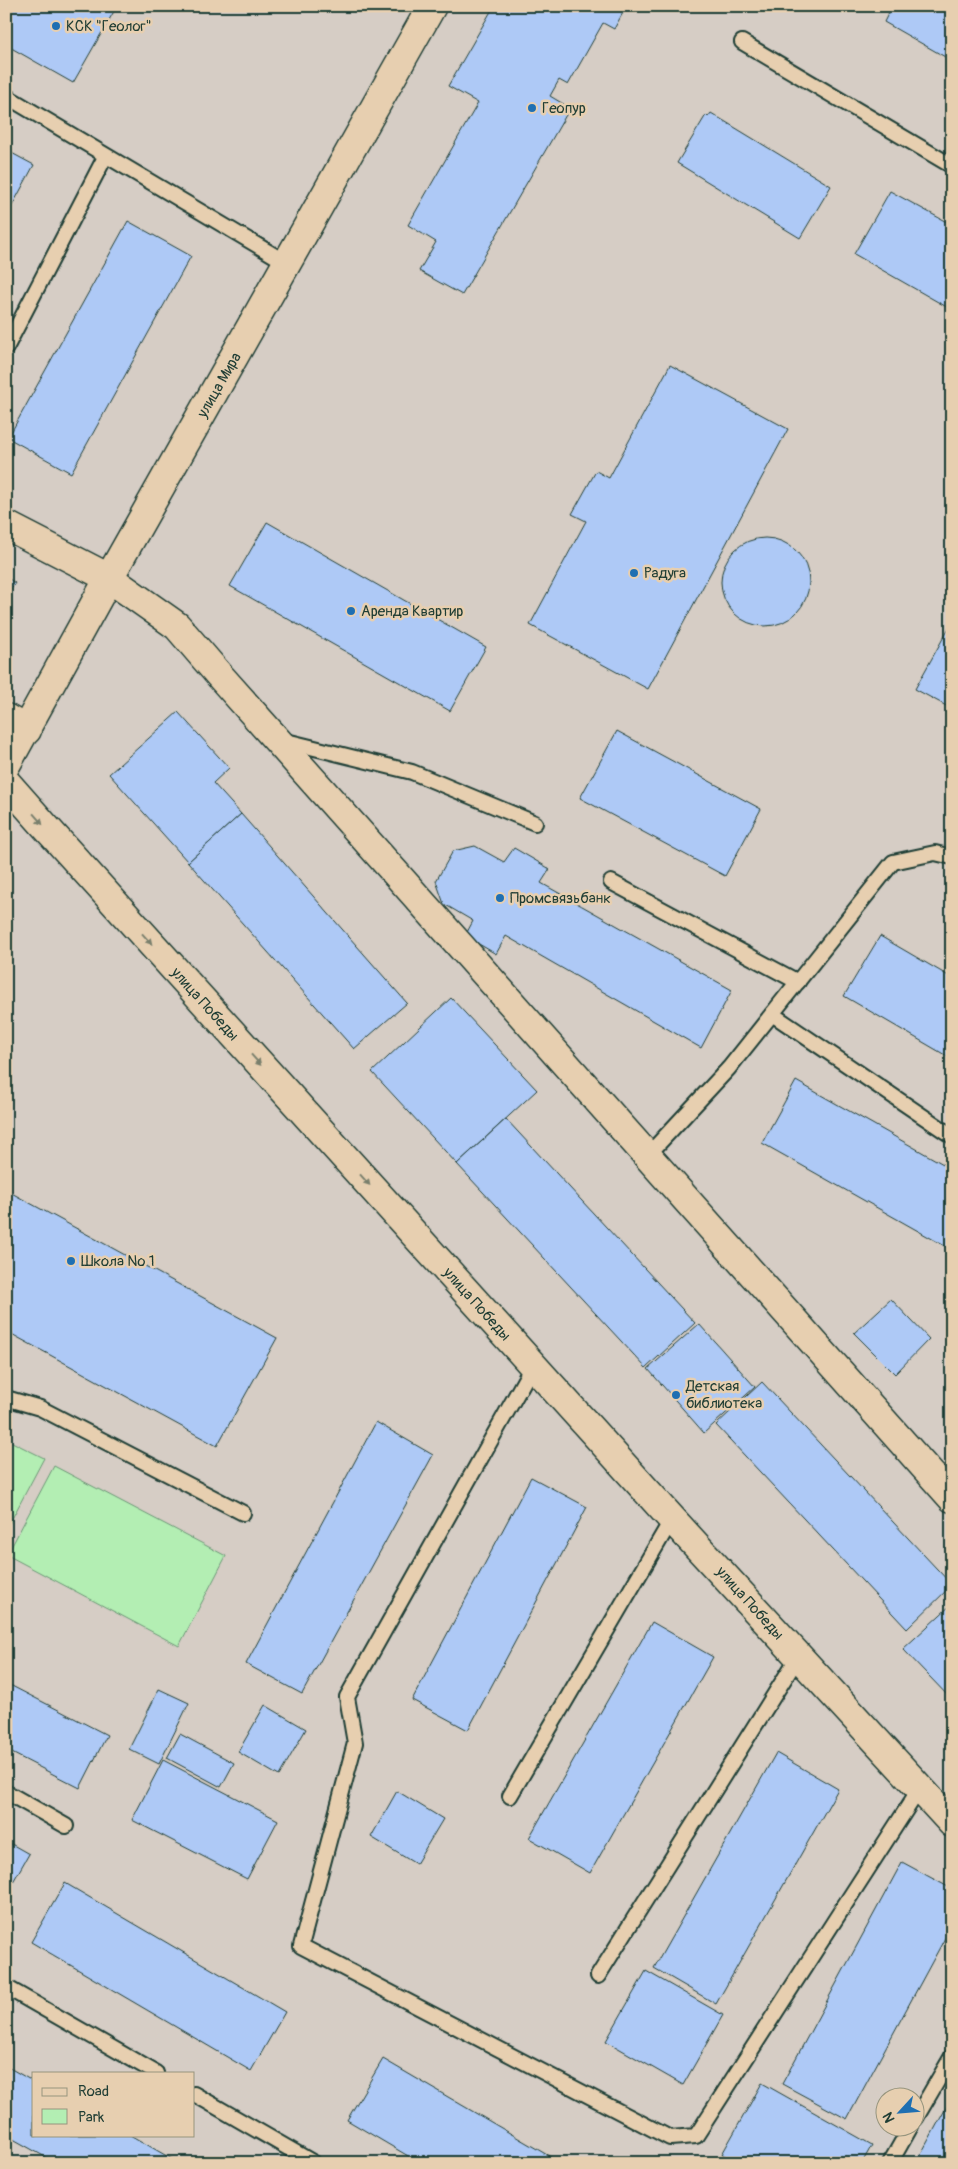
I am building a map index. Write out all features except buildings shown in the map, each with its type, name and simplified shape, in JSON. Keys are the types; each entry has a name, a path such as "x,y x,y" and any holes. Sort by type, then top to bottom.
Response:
{"street":[{"name":"улица Мира","path":"6,765 17,724 109,578 432,6"},
{"path":"6,525 109,578 177,626 647,1156 949,1485"},
{"name":"улица Победы","path":"6,782 672,1519 952,1822"}],"lane":[{"path":"742,42 952,166"},
{"path":"6,96 105,157 287,263"},
{"path":"6,348 105,157"},
{"path":"276,738 412,772 535,823"},
{"path":"647,1156 729,1068 893,862 935,853 952,857"},
{"path":"611,882 798,982"},
{"path":"772,1014 952,1136"},
{"path":"533,1365 347,1697 355,1743 301,1946 670,2138 696,2136 920,1788"},
{"path":"6,1398 40,1408 244,1513"},
{"path":"510,1796 672,1519"},
{"path":"598,1976 798,1656"},
{"path":"6,1792 66,1826"},
{"path":"6,1988 154,2072"},
{"path":"926,2101 952,2056"},
{"path":"195,2095 314,2163"},
{"path":"890,2163 905,2136"}],"green space":[{"path":"6,1439 44,1458 6,1530"},
{"path":"54,1466 226,1556 179,1646 7,1555"}],"place":[{"name":"КСК \"Геолог\"","path":"56,26"},
{"name":"Геопур","path":"532,108"},
{"name":"Радуга","path":"634,573"},
{"name":"Аренда Квартир","path":"351,611"},
{"name":"Промсвязьбанк","path":"500,898"},
{"name":"Школа № 1","path":"71,1261"},
{"name":"Детская библиотека","path":"676,1395"}]}
